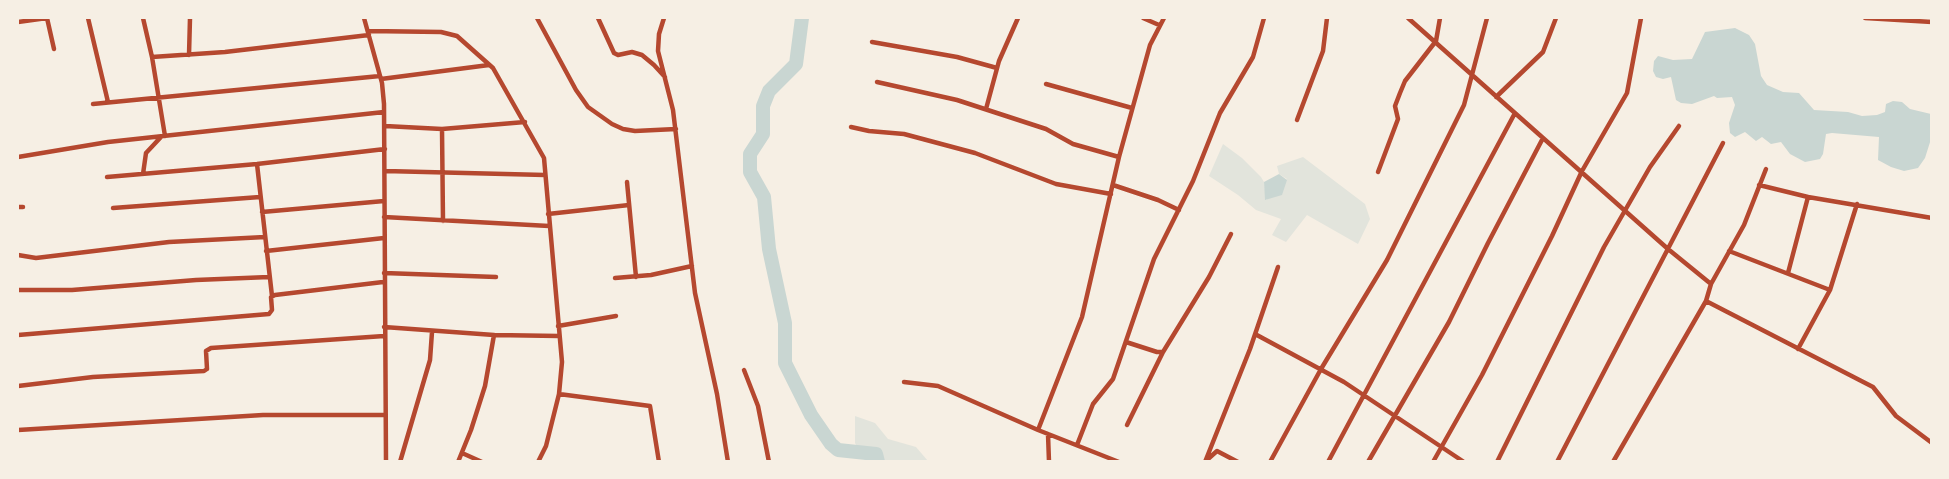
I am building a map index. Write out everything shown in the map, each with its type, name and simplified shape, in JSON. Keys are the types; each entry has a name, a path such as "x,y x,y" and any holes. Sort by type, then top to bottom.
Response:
{"street":[{"path":"18,22 47,18 54,49"},
{"path":"88,18 108,102"},
{"path":"143,18 160,98 163,136 146,153 143,174"},
{"path":"189,54 190,18"},
{"path":"364,18 380,77 385,126 384,336 386,462"},
{"path":"537,18 576,90 588,107 612,124 623,129 635,131 676,129"},
{"path":"598,18 614,53 618,55 632,52 642,55 667,79"},
{"path":"664,18 658,34 658,51 667,79 676,129 695,293 717,394 728,462"},
{"path":"986,109 997,68 1018,18"},
{"path":"1143,18 1159,26"},
{"path":"1038,430 1082,317 1118,157 1150,45 1164,18"},
{"path":"1077,445 1093,404 1113,379 1154,259 1193,181 1220,113 1254,57 1264,18"},
{"path":"1297,120 1323,51 1327,18"},
{"path":"1408,18 1668,249 1711,284"},
{"path":"1378,172 1398,119 1395,106 1404,82 1436,41 1440,18"},
{"path":"1270,462 1321,369 1387,260 1464,105 1487,18"},
{"path":"1496,97 1543,52 1556,18"},
{"path":"1433,462 1482,375 1552,236 1582,171 1627,92 1641,18"},
{"path":"1867,18 1932,22"},
{"path":"152,57 369,33 441,32 457,36 489,65 525,122 544,158 562,362 559,394 546,446 538,462"},
{"path":"872,42 957,57 997,68"},
{"path":"93,104 489,65"},
{"path":"877,82 921,90 986,109 1046,129 1073,144 1118,157"},
{"path":"1046,84 1132,108"},
{"path":"18,157 108,142 384,112"},
{"path":"1328,462 1364,396 1386,348 1443,248 1460,212 1515,113"},
{"path":"385,126 442,129 525,122"},
{"path":"1497,462 1604,247 1650,167 1680,126"},
{"path":"851,127 868,131 904,134 975,154 1056,184 1110,194"},
{"path":"442,129 443,221"},
{"path":"1368,462 1449,322 1543,138"},
{"path":"1557,462 1630,318 1723,143"},
{"path":"107,177 257,164 385,149"},
{"path":"18,335 269,314 272,310 272,296 257,164"},
{"path":"1613,462 1706,301 1711,284 1744,225 1766,169"},
{"path":"385,171 545,175"},
{"path":"627,182 636,277"},
{"path":"1113,185 1158,200 1179,210"},
{"path":"1759,185 1808,197 1932,218"},
{"path":"113,208 260,197"},
{"path":"1788,273 1808,197"},
{"path":"262,212 384,201"},
{"path":"1798,348 1830,290 1857,204"},
{"path":"548,214 629,205"},
{"path":"384,218 549,226"},
{"path":"1127,425 1163,352 1209,277 1231,234"},
{"path":"18,255 36,258 169,242 265,237"},
{"path":"266,251 384,238"},
{"path":"1730,251 1830,290"},
{"path":"614,278 636,277 692,266"},
{"path":"1238,462 1215,451 1205,462 1255,334 1278,267"},
{"path":"384,273 496,277"},
{"path":"18,290 72,290 196,280 269,277"},
{"path":"272,296 384,282"},
{"path":"1706,301 1872,386 1896,416 1932,443"},
{"path":"558,326 616,316"},
{"path":"384,327 432,332 559,336"},
{"path":"400,462 430,360 432,332"},
{"path":"1255,334 1321,369 1395,415 1464,462"},
{"path":"458,462 485,386 494,335"},
{"path":"18,386 93,378 204,371 207,369 207,350 211,348 384,336"},
{"path":"1126,342 1157,352 1163,352"},
{"path":"744,370 758,406 769,462"},
{"path":"904,382 938,386 1038,430 1118,462"},
{"path":"559,394 650,406 659,462"},
{"path":"18,430 263,415 385,415"},
{"path":"1048,434 1049,462"},
{"path":"462,453 482,462"}],"shaded area":[{"path":"1735,28 1749,35 1755,44 1761,76 1767,85 1783,92 1799,93 1814,110 1848,112 1862,116 1877,115 1885,112 1886,104 1893,101 1902,102 1910,109 1931,114 1931,139 1925,158 1918,168 1904,171 1878,160 1879,137 1832,133 1826,134 1823,154 1820,159 1805,162 1790,154 1781,142 1771,144 1762,137 1756,141 1745,132 1735,137 1730,133 1729,123 1735,105 1732,97 1717,98 1714,96 1692,104 1681,103 1676,100 1671,77 1663,79 1656,77 1653,71 1654,61 1658,56 1673,60 1692,59 1705,32"},
{"path":"1223,144 1242,158 1261,177 1264,182 1266,200 1287,179 1279,174 1277,166 1303,157 1365,204 1370,219 1358,244 1307,215 1286,242 1272,235 1281,219 1256,210 1238,195 1209,176"},
{"path":"1279,174 1287,180 1282,195 1265,200 1264,182"},
{"path":"855,416 875,423 888,439 916,447 928,461 865,461 855,443"}],"waterway":[{"path":"802,18 796,64 769,91 763,106 763,134 750,154 750,172 764,197 769,249 785,323 785,363 811,415 831,444 838,450 876,454 878,462"}]}
